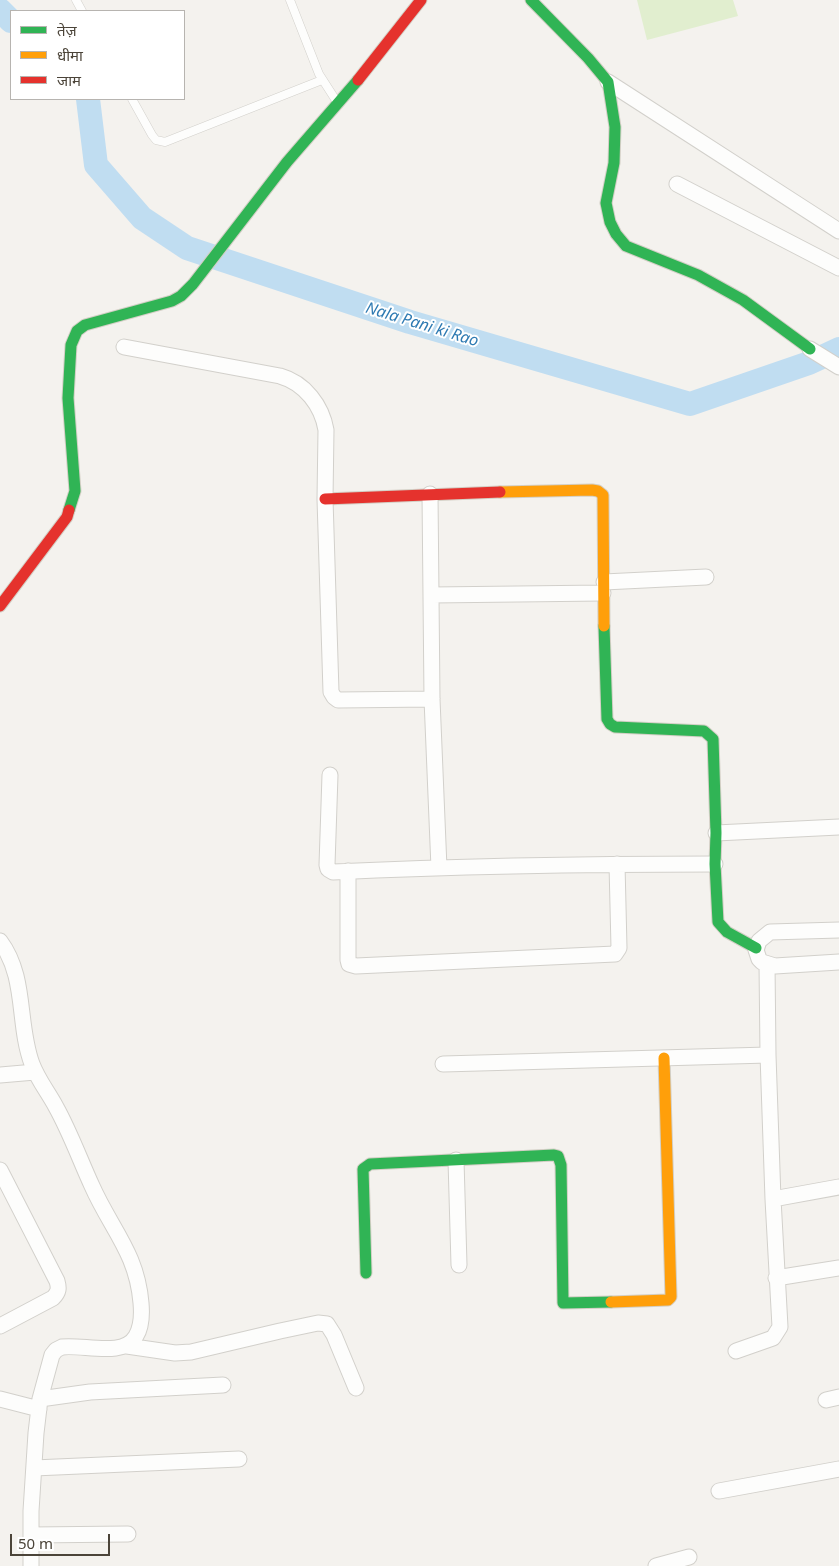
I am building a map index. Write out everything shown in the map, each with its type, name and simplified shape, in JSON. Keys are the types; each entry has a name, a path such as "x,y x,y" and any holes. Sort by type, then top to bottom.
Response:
{"street":[{"path":"0,606 67,517 73,503 75,491 68,398 71,345 77,331 85,325 172,301 181,296 193,284 287,162 367,70 421,0"},
{"path":"531,0 588,58 608,82 839,231"},
{"path":"608,82 615,127 614,163 606,203 610,222 616,234 626,246 698,275 736,296 839,368"},
{"path":"677,184 839,268"},
{"path":"124,347 280,376 292,380 313,399 324,420 326,430 325,499 331,692 338,700 432,699"},
{"path":"325,499 592,490 598,491 603,495 607,719 615,727 704,731 713,738 718,922 727,932 756,948"},
{"path":"430,494 432,699 439,868"},
{"path":"432,595 604,587 706,577"},
{"path":"330,775 327,865 330,871 333,872 617,864 715,864"},
{"path":"716,833 839,827"},
{"path":"348,871 348,960 349,964 356,966 612,955 618,952 619,948 617,864"},
{"path":"839,930 770,932 759,941 756,948 759,959 775,966 839,962"},
{"path":"0,941 13,964 28,1050 35,1072 56,1105 102,1209 125,1246 134,1265 140,1290 142,1318 137,1336 127,1346"},
{"path":"736,1351 773,1338 778,1333 780,1318 776,1278 768,1055 768,964"},
{"path":"443,1064 768,1055"},
{"path":"366,1273 363,1169 370,1164 554,1155 558,1156 561,1165 563,1303 663,1302 668,1300 671,1297 671,1293 664,1058"},
{"path":"0,1075 35,1072"},
{"path":"456,1160 459,1265"},
{"path":"0,1170 59,1288 54,1298 0,1326"},
{"path":"773,1199 839,1187"},
{"path":"776,1278 839,1268"},
{"path":"31,1566 34,1468 39,1404 52,1355 56,1350 66,1346 114,1348 127,1346 175,1353 191,1352 280,1331 327,1324 334,1335 356,1388"},
{"path":"0,1399 39,1404 90,1392 223,1385"},
{"path":"34,1468 239,1459"},
{"path":"719,1491 839,1469"},
{"path":"31,1535 128,1534"},
{"path":"656,1566 689,1557"}],"lane":[{"path":"290,0 322,80 338,103"},
{"path":"133,100 152,135 156,140 165,142 322,80"}],"green space":[{"path":"637,0 733,0 738,16 647,40"}],"waterway":[{"name":"Nala Pani ki Rao","path":"0,10 10,20"},
{"name":"Nala Pani ki Rao","path":"88,100 96,165 142,218 187,248 410,322 690,404 809,363 839,349"}],"traffic: fast":[{"path":"531,0 588,58 608,82 615,127 614,163 606,203 610,222 616,234 626,246 698,275 743,300 810,349"},
{"path":"69,510 75,491 68,398 71,345 77,331 85,325 172,301 181,296 193,284 287,162 358,80"},
{"path":"604,626 607,719 610,724 615,727 704,731 713,739 718,922 727,932 756,948"},
{"path":"366,1273 363,1169 370,1164 554,1155 558,1156 561,1165 563,1303 611,1302"}],"traffic: slow":[{"path":"500,492 592,490 598,491 603,495 604,626"},
{"path":"611,1302 668,1300 671,1297 664,1058"}],"traffic: jam":[{"path":"358,80 421,0"},
{"path":"325,499 500,492"},
{"path":"0,606 67,517 69,510"}]}
